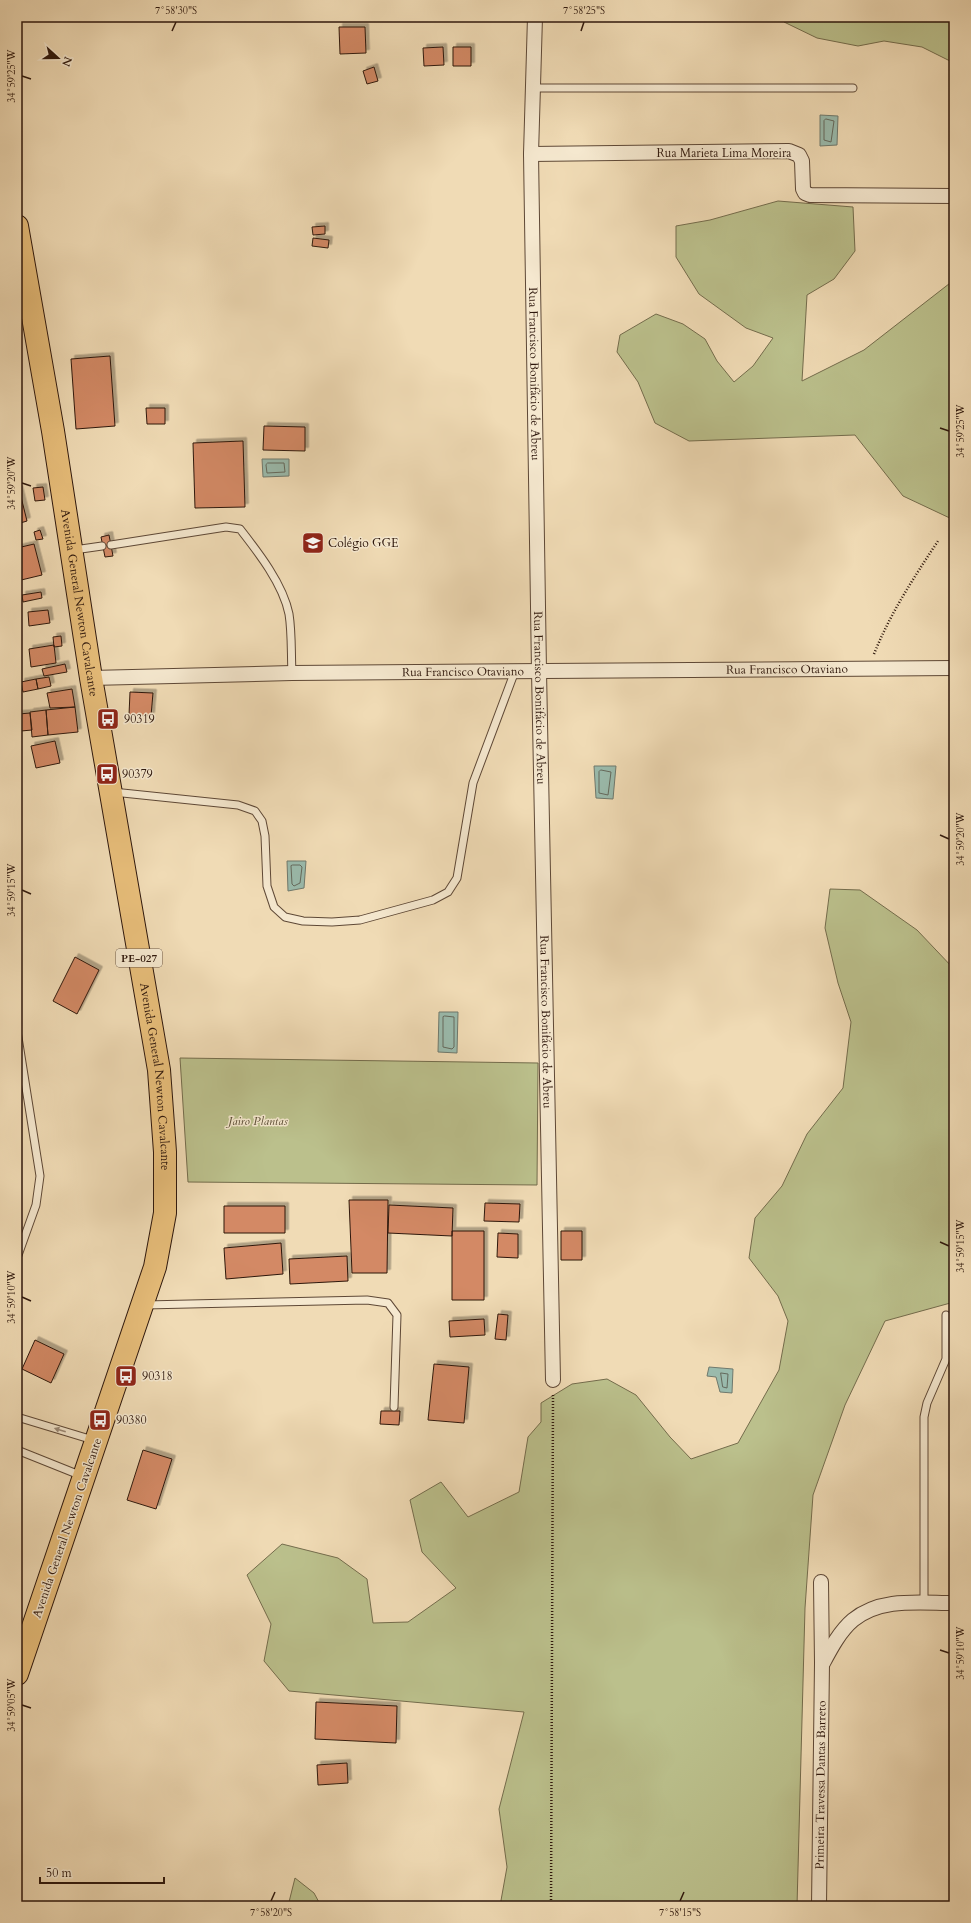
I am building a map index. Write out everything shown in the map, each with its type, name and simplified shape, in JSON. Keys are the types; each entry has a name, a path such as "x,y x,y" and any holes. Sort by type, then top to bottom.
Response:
{"main road":[{"name":"Avenida General Newton Cavalcante","path":"17,226 53,431 91,678 159,1070 165,1152 165,1213 155,1267 17,1674"}],"street":[{"name":"Rua Francisco Bonifácio de Abreu","path":"535,17 531,154 539,671 553,1380"},
{"name":"Rua Marieta Lima Moreira","path":"531,154 788,151 799,155 802,161 803,189 805,193 810,195 954,196"},
{"name":"Rua Francisco Otaviano","path":"91,678 292,672 954,668"},
{"name":"Primeira Travessa Dantas Barreto","path":"820,1906 822,1663 821,1582"},
{"path":"822,1663 836,1640 852,1620 871,1608 900,1603 954,1603"}],"lane":[{"path":"533,88 853,88"},
{"path":"111,544 226,527 240,529 267,567 281,591 289,614 292,672"},
{"path":"72,551 102,546"},
{"path":"111,791 238,805 255,811 262,821 265,836 267,886 274,907 285,917 303,921 332,922 360,920 401,910 433,900 448,892 457,878 473,783 515,671"},
{"path":"17,1031 40,1176 36,1205 17,1258"},
{"path":"143,1305 367,1300 388,1303 397,1315 394,1407"},
{"path":"924,1603 924,1417 930,1396 946,1359 946,1315"},
{"path":"17,1417 97,1441"},
{"path":"17,1450 84,1477"}],"path":[{"path":"867,669 883,631 902,595 938,541"},
{"path":"551,1906 553,1380"}],"green space":[{"path":"781,17 954,17 954,63 922,47 884,41 858,46 817,38 784,22"},
{"path":"778,201 853,207 855,251 834,279 807,295 802,381 864,350 954,280 954,520 903,496 855,435 689,441 655,423 638,382 617,352 620,335 656,314 683,324 705,339 717,361 734,382 753,366 773,338 746,328 699,294 676,257 676,226 710,220"},
{"path":"830,889 860,890 917,930 954,969 954,1302 885,1321 845,1405 813,1495 805,1608 797,1906 500,1906 507,1867 499,1809 524,1712 289,1691 264,1661 271,1624 247,1575 282,1544 338,1558 367,1579 373,1623 408,1622 456,1588 422,1552 410,1500 441,1482 468,1517 519,1492 528,1437 541,1422 541,1403 572,1384 607,1379 636,1395 670,1437 691,1459 738,1443 779,1370 788,1321 778,1296 749,1258 755,1218 782,1186 807,1134 843,1088 851,1022 838,983 825,928"},
{"name":"Jairo Plantas","path":"180,1058 538,1063 537,1185 188,1182"},
{"path":"295,1878 314,1893 321,1906 288,1906"}],"water":[{"path":"820,115 838,116 837,145 820,146"},
{"path":"262,459 289,459 289,476 263,477"},
{"path":"594,766 616,766 613,799 596,798"},
{"path":"287,861 306,861 304,888 288,891"},
{"path":"439,1012 458,1012 457,1053 438,1052"},
{"path":"709,1367 733,1369 732,1393 720,1392 716,1377 707,1376"}],"building":[{"path":"339,27 365,27 366,53 340,54"},
{"path":"443,47 444,65 424,66 423,48"},
{"path":"453,47 471,47 471,66 453,66"},
{"path":"374,67 378,81 367,84 363,71"},
{"path":"325,226 325,234 313,235 312,227"},
{"path":"313,238 329,240 328,248 312,246"},
{"path":"110,356 115,426 76,429 71,359"},
{"path":"146,408 165,408 165,424 147,424"},
{"path":"264,426 305,427 305,451 263,450"},
{"path":"243,441 245,507 195,508 193,443"},
{"path":"43,487 45,500 35,501 33,488"},
{"path":"19,489 27,521 17,524 17,490"},
{"path":"40,530 43,539 36,540 34,532"},
{"path":"109,535 113,556 105,557 101,537"},
{"path":"34,544 42,575 17,581 17,548"},
{"path":"41,592 42,598 23,602 22,595"},
{"path":"48,610 50,623 29,626 28,612"},
{"path":"61,636 62,646 54,647 53,637"},
{"path":"54,645 56,663 31,667 29,649"},
{"path":"65,664 67,672 44,676 42,669"},
{"path":"49,677 51,686 38,689 36,679"},
{"path":"36,679 38,689 23,692 21,682"},
{"path":"72,689 75,707 50,708 47,693"},
{"path":"130,692 153,693 151,716 129,715"},
{"path":"75,707 78,732 48,735 46,710"},
{"path":"46,710 48,735 32,737 30,712"},
{"path":"30,713 32,730 21,731 19,714"},
{"path":"55,741 60,763 36,768 31,746"},
{"path":"75,957 99,970 77,1014 53,1001"},
{"path":"349,1200 388,1200 387,1273 352,1273"},
{"path":"485,1203 520,1204 519,1222 484,1221"},
{"path":"389,1205 453,1208 452,1236 388,1233"},
{"path":"224,1206 285,1206 285,1233 224,1233"},
{"path":"452,1231 484,1231 484,1300 452,1300"},
{"path":"561,1231 582,1231 582,1260 561,1260"},
{"path":"498,1233 518,1234 518,1258 497,1257"},
{"path":"281,1243 283,1274 226,1279 224,1248"},
{"path":"347,1256 348,1281 290,1284 289,1259"},
{"path":"498,1314 508,1315 506,1340 495,1339"},
{"path":"484,1319 485,1335 450,1337 449,1321"},
{"path":"35,1340 64,1354 51,1383 22,1369"},
{"path":"434,1364 469,1367 464,1423 428,1420"},
{"path":"381,1411 400,1411 399,1425 380,1424"},
{"path":"143,1450 172,1459 156,1509 127,1500"},
{"path":"316,1702 397,1706 396,1743 315,1739"},
{"path":"347,1763 348,1783 318,1785 317,1765"}],"place":[{"name":"Colégio GGE","path":"313,543"},
{"name":"90319","path":"108,719"},
{"name":"90379","path":"107,774"},
{"name":"90318","path":"126,1376"},
{"name":"90380","path":"100,1420"}]}
